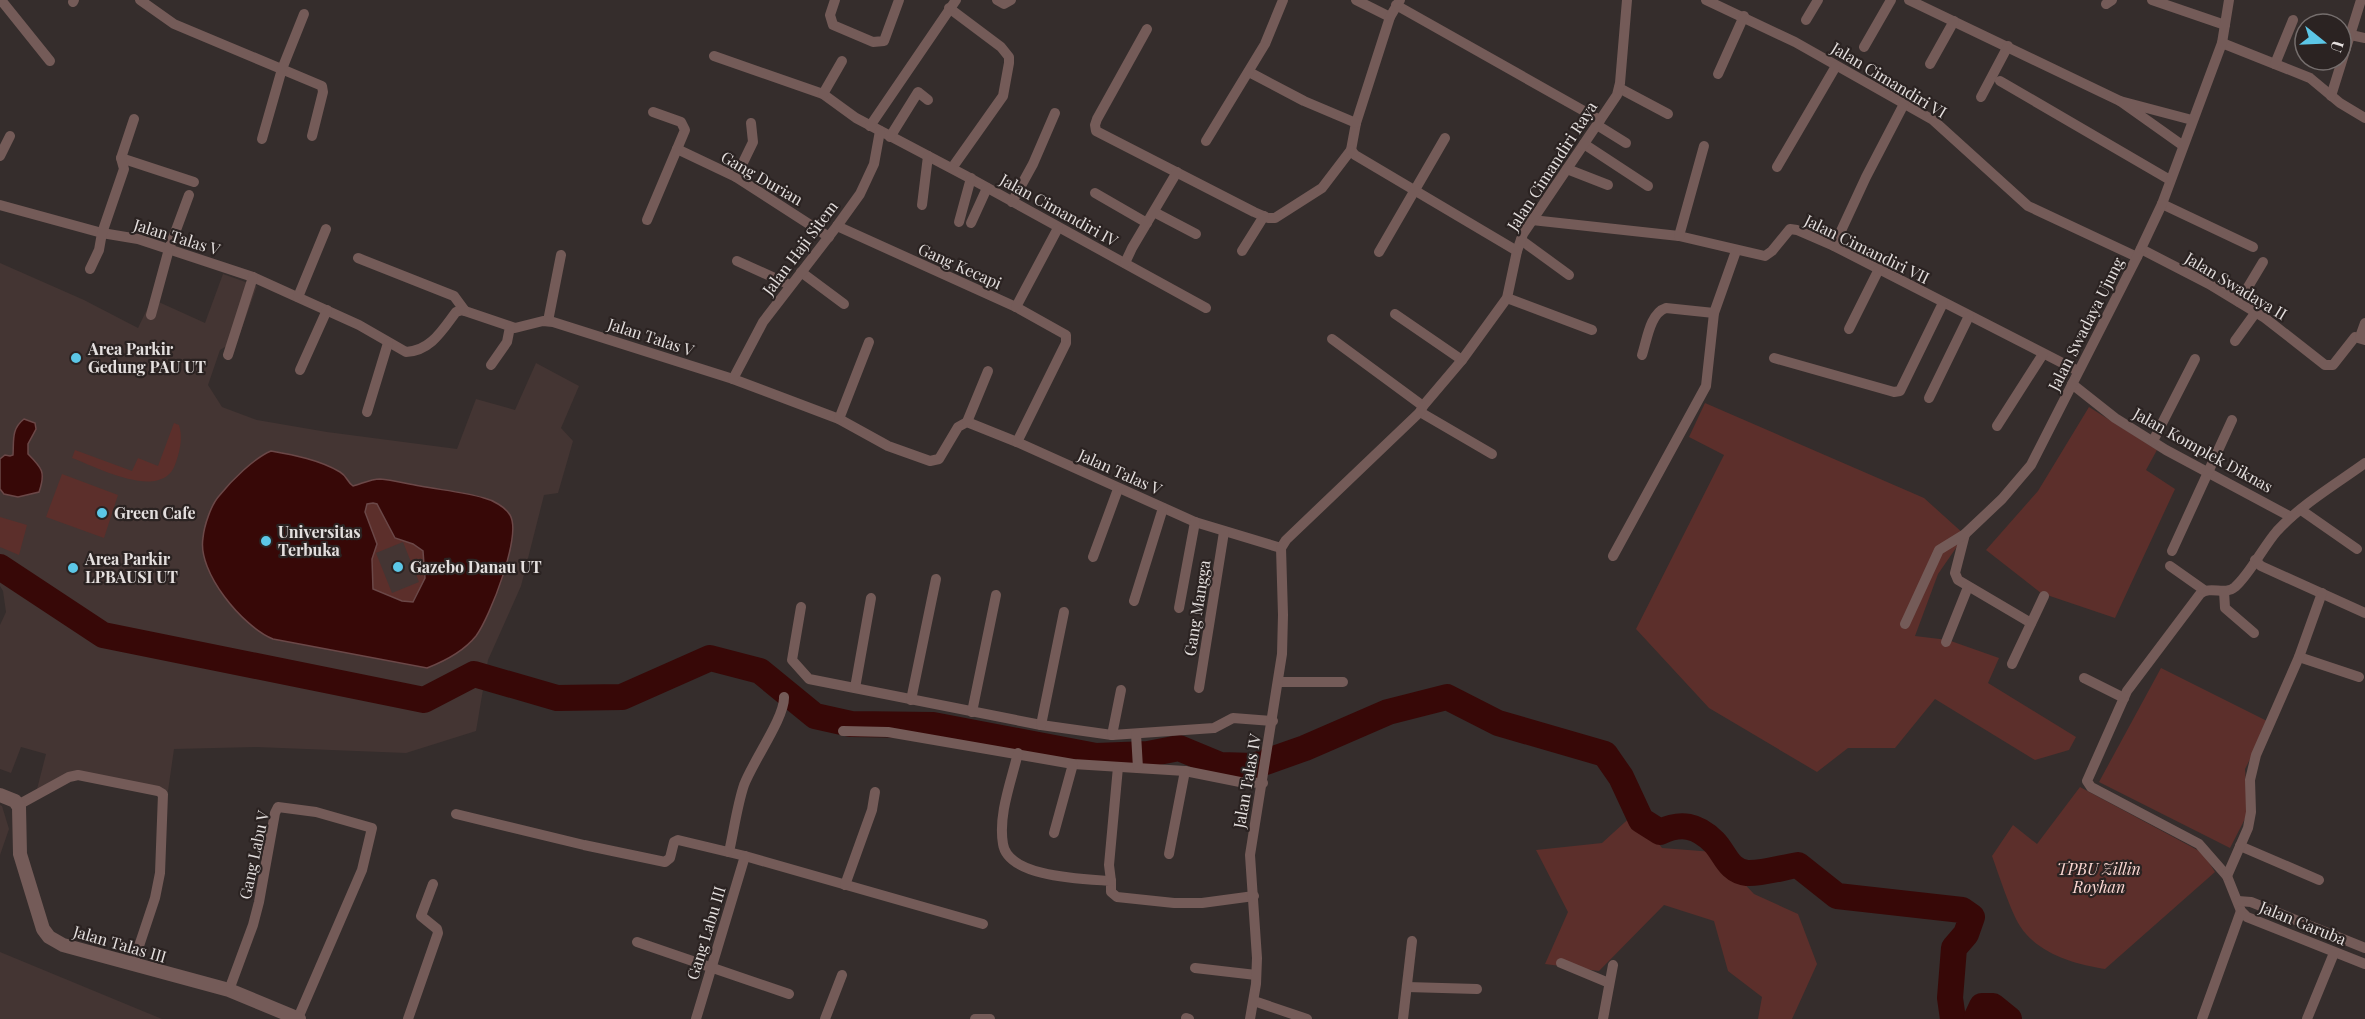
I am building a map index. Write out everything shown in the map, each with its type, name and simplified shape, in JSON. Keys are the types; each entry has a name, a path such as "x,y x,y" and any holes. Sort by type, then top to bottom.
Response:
{"street":[{"path":"0,0 50,61"},
{"path":"140,0 174,24 323,87 312,136"},
{"path":"835,0 830,15 833,25 873,42 879,42 884,40 899,0"},
{"path":"997,0 1004,4 1011,0"},
{"path":"1206,141 1265,44 1283,0"},
{"path":"1356,0 1390,17"},
{"name":"Jalan Cimandiri Raya","path":"1281,548 1286,540 1422,409 1462,360 1507,298 1519,246 1532,220 1619,88 1627,0"},
{"name":"Jalan Cimandiri VI","path":"1707,0 1795,42 1934,120 2028,206 2139,253"},
{"path":"1806,20 1818,0"},
{"path":"1864,47 1891,0"},
{"path":"1909,0 2121,101 2182,145"},
{"path":"2152,0 2225,26"},
{"name":"Jalan Swadaya Ujung","path":"1905,624 1939,550 1965,534 2002,499 2031,465 2162,204 2182,145 2222,43 2229,0"},
{"path":"2353,28 2361,0"},
{"path":"1147,29 1095,125 1096,131 1264,216 1275,218 1322,188 1351,150 1356,123 1390,17 1398,2 1598,123 1626,143"},
{"path":"952,168 1003,96 1009,63 1009,57 1001,47 953,4"},
{"name":"Jalan Haji Sitem","path":"733,379 755,334 860,194 874,164 880,131 953,4"},
{"path":"262,140 282,69 304,14"},
{"path":"1718,74 1744,16"},
{"path":"2275,64 2293,20"},
{"path":"1930,64 1954,21"},
{"path":"2222,43 2310,78 2331,96 2365,118"},
{"path":"1981,97 2008,46"},
{"name":"Jalan Cimandiri IV","path":"714,56 823,94 856,118 1125,263 1178,172"},
{"path":"823,94 842,62"},
{"path":"1777,167 1836,66"},
{"path":"1249,72 1304,101 1356,123"},
{"path":"2331,96 2339,72"},
{"path":"2000,81 2170,180"},
{"path":"1619,88 1668,114"},
{"path":"880,131 918,92 928,100"},
{"path":"2121,101 2192,120"},
{"path":"1834,246 1866,177 1904,104"},
{"path":"647,220 685,130 683,124 653,112"},
{"path":"1012,202 1033,164 1055,113"},
{"path":"2162,130 2169,113"},
{"path":"90,269 99,250 102,233 124,169 121,158 134,119"},
{"path":"736,177 753,142 751,123"},
{"path":"0,156 10,136"},
{"path":"1379,252 1445,138"},
{"path":"1584,144 1648,186"},
{"path":"1679,236 1704,146"},
{"name":"Gang Durian","path":"677,149 736,177 829,237"},
{"path":"1351,150 1355,155 1414,191 1569,275"},
{"path":"922,205 928,156"},
{"path":"121,158 194,182"},
{"path":"1567,169 1608,186"},
{"path":"971,178 965,223 987,188"},
{"path":"1095,193 1147,223"},
{"path":"151,315 169,249 189,195"},
{"path":"2162,204 2253,247"},
{"name":"Jalan Talas V","path":"0,205 102,233 138,239 253,277 359,325 406,352 423,348 456,312 465,311"},
{"path":"1154,212 1196,234"},
{"path":"1242,251 1264,216"},
{"name":"Jalan Cimandiri VII","path":"1532,220 1679,236 1765,256 1790,229 1797,230 1834,246 2078,371"},
{"name":"Gang Kecapi","path":"837,226 1063,332 1067,338 1017,442"},
{"path":"1016,308 1058,228"},
{"path":"298,297 326,229"},
{"path":"1613,556 1706,386 1714,313 1736,251"},
{"name":"Jalan Swadaya II","path":"2139,253 2256,312 2329,366 2355,337 2363,338"},
{"path":"358,258 454,296 465,311 510,327 520,328 548,321 561,255"},
{"path":"737,261 790,285"},
{"path":"2239,302 2264,262"},
{"path":"1125,263 1206,308"},
{"path":"1849,329 1879,269"},
{"path":"801,272 844,304"},
{"path":"228,356 253,277"},
{"path":"1507,298 1592,330"},
{"path":"1774,358 1897,392 1904,386 1943,303"},
{"path":"1642,355 1654,318 1659,310 1666,308 1714,313"},
{"path":"300,370 327,310"},
{"path":"2235,341 2256,312"},
{"path":"1395,314 1462,360"},
{"path":"1929,399 1969,316"},
{"name":"Jalan Talas V","path":"548,321 733,379 839,418 888,446 930,461 939,459 958,427 967,422 1195,522 1281,548"},
{"path":"2363,338 2365,323"},
{"path":"490,365 507,342 510,327"},
{"path":"1332,339 1422,409 1492,454"},
{"path":"839,418 869,342"},
{"path":"367,412 388,343"},
{"path":"1997,426 2043,354"},
{"path":"2153,441 2195,359"},
{"path":"967,422 988,371"},
{"name":"Jalan Komplek Diknas","path":"2072,384 2115,418 2166,450 2291,517"},
{"path":"2172,551 2232,420"},
{"path":"2170,566 2204,591 2224,591 2235,587 2291,517 2365,463"},
{"path":"1093,557 1118,489"},
{"path":"1134,601 1163,508"},
{"path":"2301,510 2357,549"},
{"path":"1179,608 1195,522"},
{"name":"Gang Mangga","path":"1199,688 1224,532"},
{"path":"1965,534 1955,573 1958,580 2031,623"},
{"name":"Jalan Talas IV","path":"1250,1019 1256,975 1254,896 1250,855 1279,682 1283,615 1281,548"},
{"path":"2255,560 2262,566 2365,613"},
{"path":"910,700 936,579"},
{"path":"1946,642 1968,587"},
{"path":"2202,1019 2237,902 2227,876 2199,844 2088,784 2089,773 2134,680 2204,591"},
{"path":"2224,591 2225,608 2254,633"},
{"path":"2227,876 2250,820 2250,780 2256,755 2299,657 2322,593"},
{"path":"972,712 996,595"},
{"path":"2012,664 2044,596"},
{"path":"855,688 871,598"},
{"path":"801,607 792,660 809,679 1041,725 1112,735 1214,728 1233,718 1273,721"},
{"path":"1041,725 1064,612"},
{"path":"2299,657 2359,677"},
{"path":"2084,678 2124,698"},
{"path":"1279,682 1343,682"},
{"path":"1112,735 1121,690"},
{"path":"729,852 744,787 759,751 781,712 784,697"},
{"path":"843,731 888,732 1073,764 1118,767 1138,761 1240,782 1263,779"},
{"path":"1136,734 1138,761"},
{"path":"1018,753 1005,803 1002,827 1003,847 1011,858 1023,866 1058,878 1111,881"},
{"path":"1054,833 1073,764"},
{"path":"1118,767 1109,865 1111,892 1117,897 1174,903 1202,903 1254,896"},
{"path":"1168,854 1185,771"},
{"path":"0,795 15,801 18,805 69,777 78,775 158,791 163,794 160,873 155,898 133,963"},
{"path":"845,885 872,810 875,792"},
{"name":"Jalan Talas III","path":"18,805 20,854 46,934 63,945 228,990 298,1019"},
{"name":"Gang Labu V","path":"228,990 259,902 278,807 316,812 372,828 362,870 298,1019"},
{"path":"456,814 665,862 669,860 676,840 745,856 983,924"},
{"path":"2240,846 2319,880"},
{"name":"Gang Labu III","path":"696,1019 745,856"},
{"path":"408,1019 438,933 437,929 421,916 433,884"},
{"name":"Jalan Garuba","path":"2237,902 2251,902 2365,948"},
{"name":"Jalan Garuba","path":"2237,902 2247,917 2365,964"},
{"path":"1403,1019 1412,941"},
{"path":"637,942 789,994"},
{"path":"2307,1019 2334,953"},
{"path":"1561,963 1609,983"},
{"path":"1603,1019 1613,965"},
{"path":"1195,968 1256,975"},
{"path":"825,1019 842,975"},
{"path":"1407,987 1477,989"},
{"path":"1254,1001 1307,1019"},
{"path":"975,1019 990,1019"}],"shaded area":[{"name":"Universitas Terbuka","path":"0,263 84,300 138,328 152,299 205,323 223,274 257,286 238,339 220,350 208,385 222,407 257,420 327,432 457,449 476,399 515,410 536,363 579,386 561,428 573,441 558,493 544,495 521,586 488,660 476,731 406,753 256,747 174,749 168,791 83,773 35,797 46,754 21,747 11,773 0,769 0,625 6,612 0,586"},
{"path":"24,419 35,423 36,429 28,444 28,454 39,467 42,480 39,492 18,497 4,494 0,489 0,459 5,455 13,455 15,431"},
{"path":"271,451 298,456 332,468 344,475 353,486 377,479 390,480 476,496 491,500 505,509 513,525 512,540 496,595 476,636 454,655 427,668 273,639 249,623 224,597 215,582 203,552 203,538 208,516 216,500 243,470","holes":["367,504 377,504 395,538 413,544 423,551 425,578 413,602 402,601 373,589 372,559 377,544 365,512"]},
{"path":"0,805 9,829 0,855"},
{"path":"0,952 162,1019 0,1019"}],"green space":[{"path":"1705,403 1924,498 1965,535 1938,574 1915,636 1948,640 1999,658 1988,683 2076,737 2069,750 2035,760 1935,699 1895,748 1848,748 1817,772 1709,708 1636,629 1724,455 1689,437"},
{"path":"2089,407 2157,450 2146,470 2175,489 2115,618 2041,593 1986,550 2038,491"},
{"path":"174,423 179,425 180,430 179,453 169,474 158,480 130,479 72,458 75,450 132,471 138,458 158,466"},
{"path":"62,474 118,495 104,538 46,517"},
{"path":"373,502 377,504 395,538 413,544 423,551 425,578 413,602 402,601 373,590 372,559 377,544 365,512 367,504","holes":["403,542 419,582 392,593 376,553"]},
{"path":"0,517 27,525 19,555 0,547"},
{"path":"2161,668 2269,722 2245,769 2248,813 2230,848 2099,782"},
{"name":"TPBU Zillin Royhan","path":"2080,787 2203,853 2215,872 2105,969 2069,961 2047,951 2028,936 2012,911 1992,856 2013,825 2037,844"},
{"path":"1635,813 1662,848 1714,852 1754,894 1798,914 1817,964 1792,1019 1758,1019 1762,997 1728,971 1714,921 1664,905 1599,971 1545,964 1568,912 1536,850 1602,843"}],"waterway":[{"path":"0,567 103,635 424,700 474,674 557,698 622,697 710,658 760,671 815,716 851,724 933,725 1096,756 1148,754 1179,748 1220,765 1254,766 1305,748 1388,712 1447,697 1498,723 1605,754 1621,777 1641,820 1660,832 1682,826 1701,832 1708,836 1731,865 1741,872 1759,872 1798,865 1837,896 1962,910 1972,917 1966,934 1954,948 1950,998 1953,1019"},
{"path":"1976,1019 1982,1006 1993,1006 2009,1019"}],"place":[{"name":"Area Parkir Gedung PAU UT","path":"76,358"},
{"name":"Green Cafe","path":"102,513"},
{"name":"Universitas Terbuka","path":"266,541"},
{"name":"Gazebo Danau UT","path":"398,567"},
{"name":"Area Parkir LPBAUSI UT","path":"73,568"}]}
